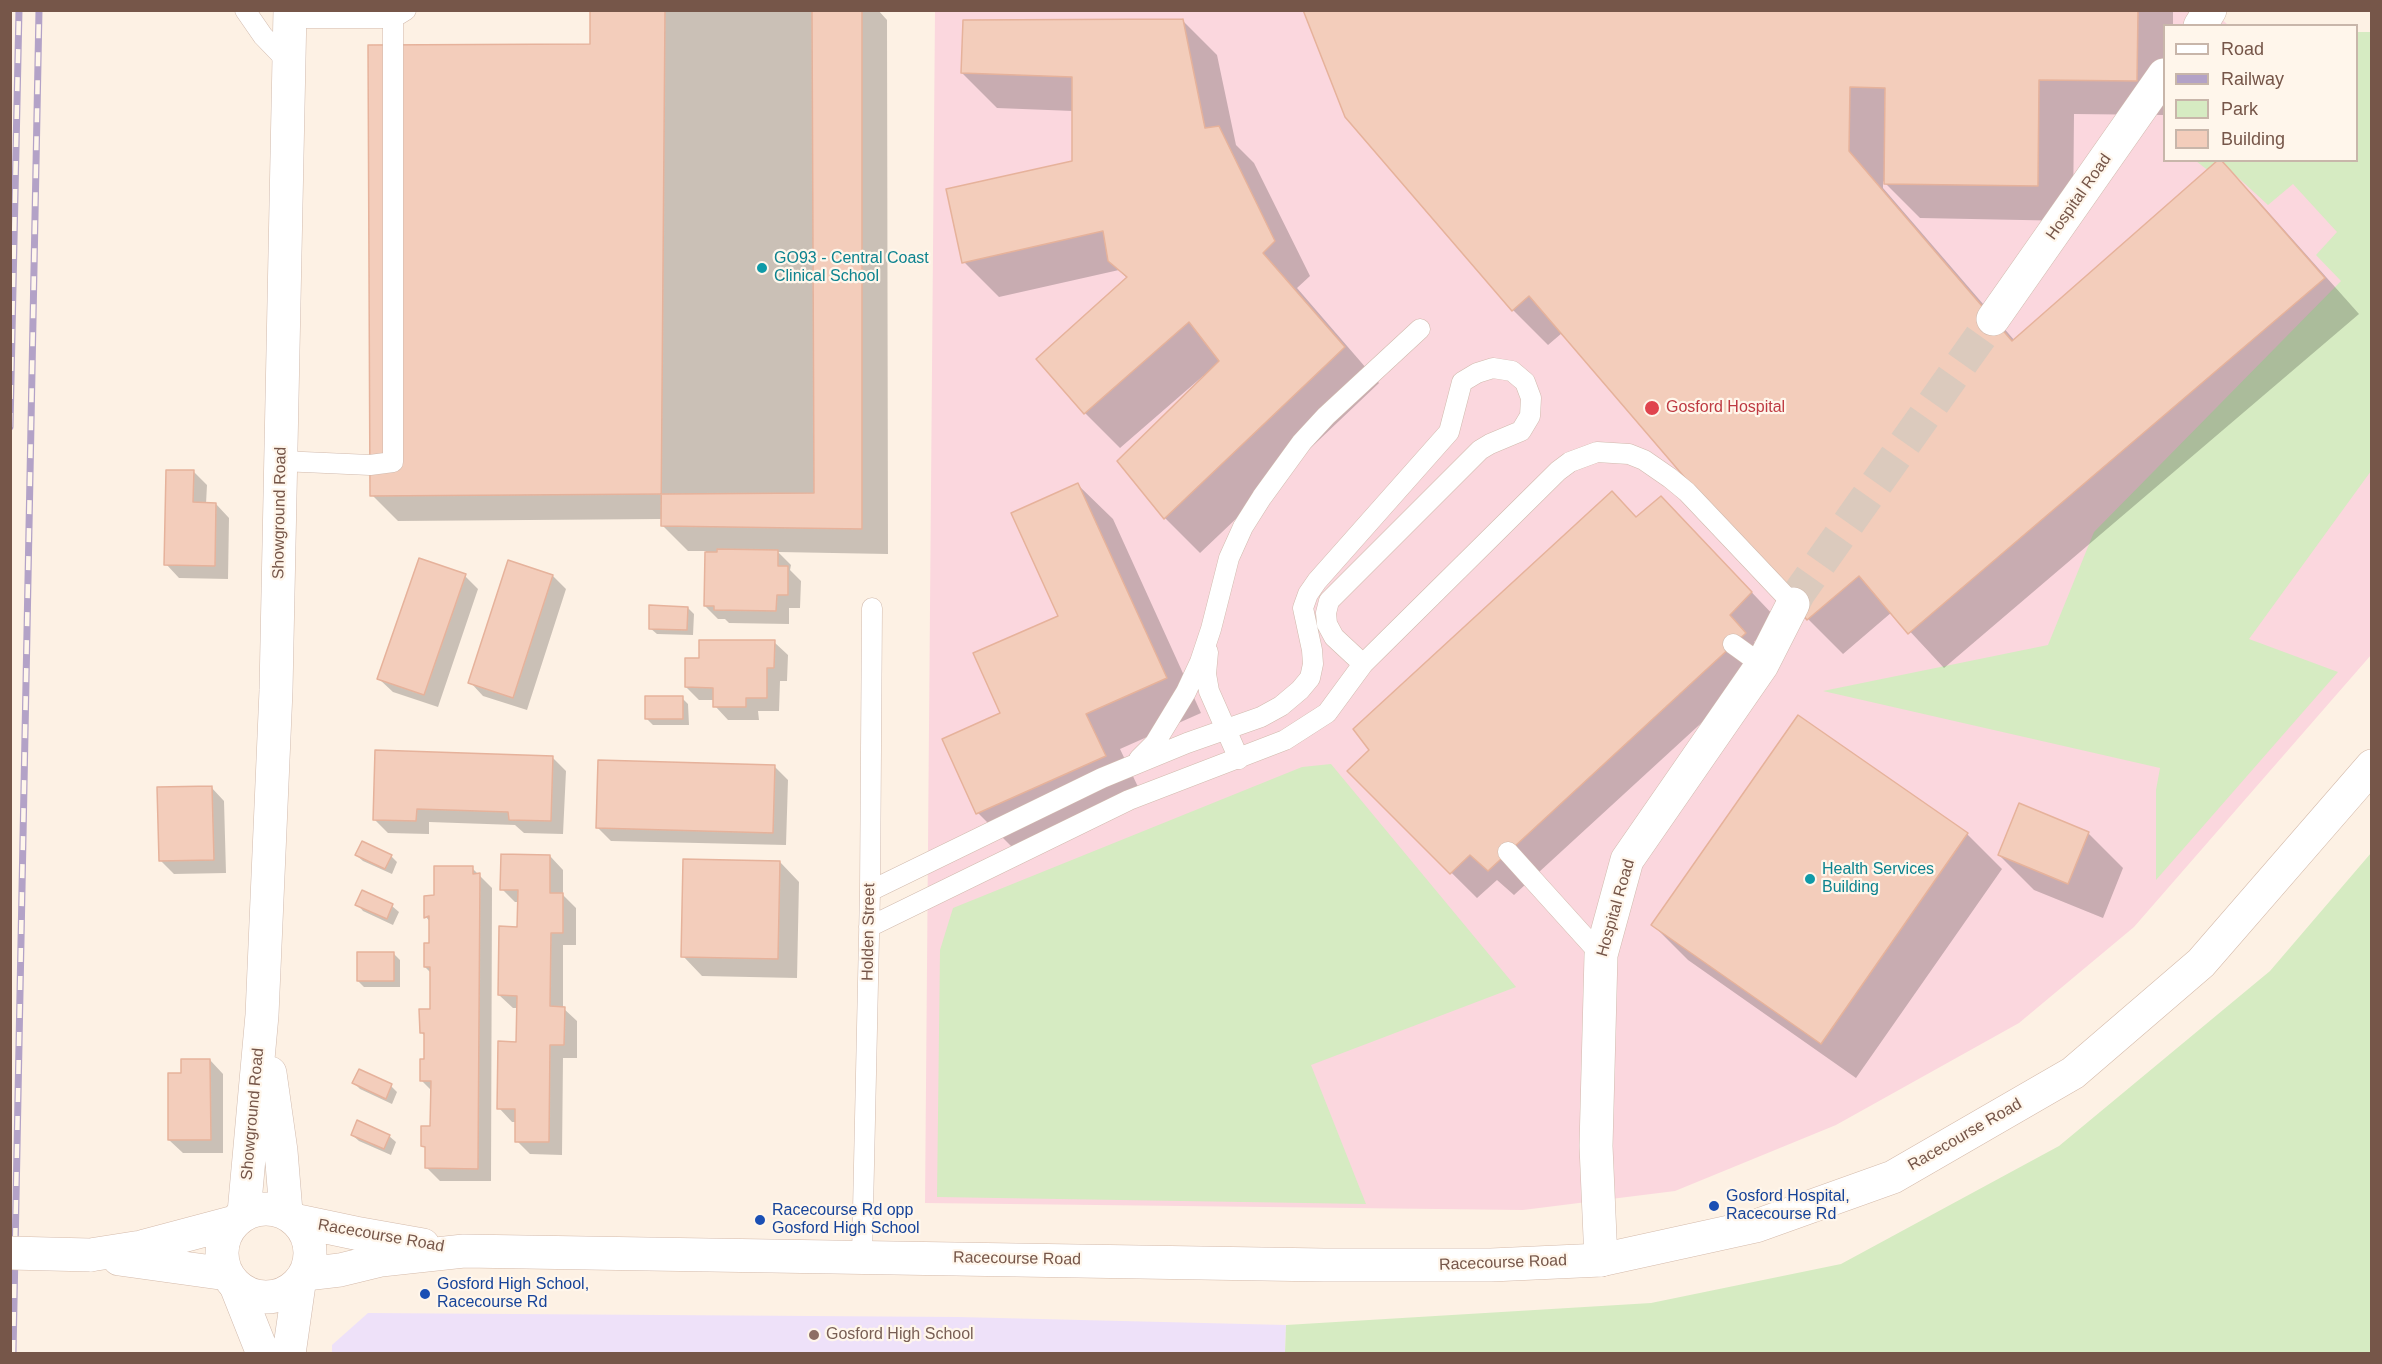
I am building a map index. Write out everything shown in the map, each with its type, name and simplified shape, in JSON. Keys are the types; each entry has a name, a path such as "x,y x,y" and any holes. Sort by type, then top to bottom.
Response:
{"main road":[{"path":"2201,24 2210,10"},
{"name":"Showground Road","path":"239,1218 262,1015 276,690 290,14"},
{"name":"Hospital Road","path":"1993,319 2163,76"},
{"name":"Hospital Road","path":"1601,1260 1596,1146 1601,955 1627,860 1762,665 1793,604"},
{"name":"Racecourse Road","path":"302,1279 381,1260 464,1251 1324,1265 1491,1265 1601,1260 1755,1226 1893,1177 2073,1073 2201,963 2372,766"},
{"name":"Showground Road","path":"262,1015 292,1216"},
{"path":"90,1255 141,1247 239,1218 258,1209 272,1208 292,1216 307,1232 311,1245 310,1260 302,1279 289,1353"},
{"name":"Racecourse Road","path":"292,1216 355,1233 464,1251"},
{"path":"239,1218 223,1240 222,1252 263,1353"},
{"path":"10,1253 90,1255 232,1280 254,1295 273,1297 286,1293 302,1279"}],"lane":[{"path":"245,10 263,36 290,64"},
{"path":"281,461 370,465 393,462 400,14 290,14"},
{"path":"870,891 1140,759 1155,743 1186,692 1200,662 1229,558 1243,526 1302,442 1326,416 1420,329"},
{"path":"1102,778 1187,743 1261,717 1281,706 1300,690 1310,678 1313,664 1304,608 1308,594 1317,580 1449,432 1462,382 1477,373 1493,368 1512,371 1525,382 1531,398 1530,416 1521,431 1480,450 1329,602 1326,613 1327,624 1334,637 1363,664"},
{"path":"869,927 1129,801 1285,740 1327,713 1363,664 1558,471 1570,462 1597,452 1616,452 1636,457 1670,478 1687,492 1793,604"},
{"name":"Holden Street","path":"861,1256 870,891 872,608"},
{"path":"1211,629 1206,674 1209,691 1239,759"},
{"path":"1733,644 1762,665"},
{"path":"1508,852 1601,955"}],"shaded area":[{"name":"Gosford Hospital","path":"935,11 2213,11 2227,24 2163,24 2163,162 2358,162 2358,32 2371,32 2371,655 2134,927 2019,1023 1836,1125 1675,1191 1523,1210 925,1203"},
{"name":"Gosford High School","path":"368,1313 958,1317 1286,1325 1285,1353 332,1353 332,1345"}],"green space":[{"path":"2358,32 2371,32 2371,471 2249,639 2338,672 2156,880 2156,790 2160,768 1823,691 2048,645 2094,532 2341,281 2316,255 2337,232 2293,184 2268,205 2231,171 2219,179 2197,162 2358,162"},
{"path":"1331,764 1516,987 1311,1065 1366,1204 937,1197 940,950 953,908 1302,767"},
{"path":"2371,853 2371,1353 1285,1353 1286,1325 1651,1303 1841,1264 2059,1146 2270,971"}],"building":[{"path":"590,10 812,10 814,493 370,496 368,45 590,44"},
{"name":"GO93 - Central Coast Clinical School","path":"665,10 862,10 862,529 661,526"},
{"path":"1303,10 2138,10 2137,81 2039,80 2038,186 1884,184 1885,88 1850,87 1849,151 2012,341 2216,162 2223,162 2325,278 1908,634 1859,576 1807,620 1529,296 1512,311 1345,117"},
{"path":"1183,19 1205,128 1219,126 1275,241 1263,253 1345,347 1164,519 1117,461 1219,361 1189,322 1084,414 1036,359 1127,277 1108,261 1103,231 962,263 946,189 1072,161 1072,77 961,73 963,20"},
{"path":"166,470 194,470 193,502 216,503 215,566 164,565"},
{"path":"1078,483 1167,678 1086,714 1106,756 976,814 942,739 1000,713 973,653 1058,616 1011,513"},
{"path":"1612,491 1636,517 1661,496 1752,592 1730,615 1746,633 1488,871 1470,855 1450,874 1347,771 1369,750 1353,729"},
{"path":"717,549 778,550 778,566 788,566 788,595 777,595 776,611 714,610 714,606 704,606 705,552 717,552"},
{"path":"419,558 466,574 424,695 377,679"},
{"path":"508,560 553,575 513,698 468,683"},
{"path":"649,605 688,607 687,630 649,629"},
{"path":"699,640 775,640 774,668 767,668 767,698 746,698 746,707 713,707 713,688 685,687 685,658 699,658"},
{"path":"645,696 683,696 683,719 645,719"},
{"name":"Health Services Building","path":"1798,715 1968,833 1821,1044 1651,925"},
{"path":"375,750 553,756 551,821 509,820 508,812 417,809 416,821 373,820"},
{"path":"598,760 775,765 773,833 596,828"},
{"path":"212,786 214,860 159,861 157,787"},
{"path":"2019,803 2089,832 2068,884 1998,855"},
{"path":"362,841 392,855 385,869 355,855"},
{"path":"501,854 550,855 550,893 563,893 563,933 551,933 550,1006 565,1007 564,1045 550,1045 549,1142 515,1142 515,1109 497,1109 498,1041 516,1042 517,996 498,995 499,926 517,927 518,890 500,890"},
{"path":"683,859 780,861 778,959 681,957"},
{"path":"434,866 473,866 473,874 480,873 478,1169 425,1168 425,1147 421,1146 421,1126 430,1126 431,1081 420,1081 420,1059 424,1059 424,1033 420,1033 419,1009 430,1009 430,967 424,967 424,943 429,943 429,916 424,918 424,896 434,895"},
{"path":"362,890 393,904 387,919 355,905"},
{"path":"357,952 394,952 394,981 357,981"},
{"path":"181,1059 210,1059 211,1140 168,1140 168,1073 181,1073"},
{"path":"359,1069 392,1084 386,1099 352,1083"},
{"path":"357,1120 390,1135 384,1149 351,1135"}],"tunnel":[{"path":"1793,604 1993,319"}],"railway":[{"path":"10,427 19,10"},
{"path":"13,1354 39,10"}],"place":[{"name":"GO93 - Central Coast Clinical School","path":"762,268"},
{"name":"Gosford Hospital","path":"1652,408"},
{"name":"Health Services Building","path":"1810,879"},
{"name":"Gosford Hospital, Racecourse Rd","path":"1714,1206"},
{"name":"Racecourse Rd opp Gosford High School","path":"760,1220"},
{"name":"Gosford High School, Racecourse Rd","path":"425,1294"},
{"name":"Gosford High School","path":"814,1335"}]}
